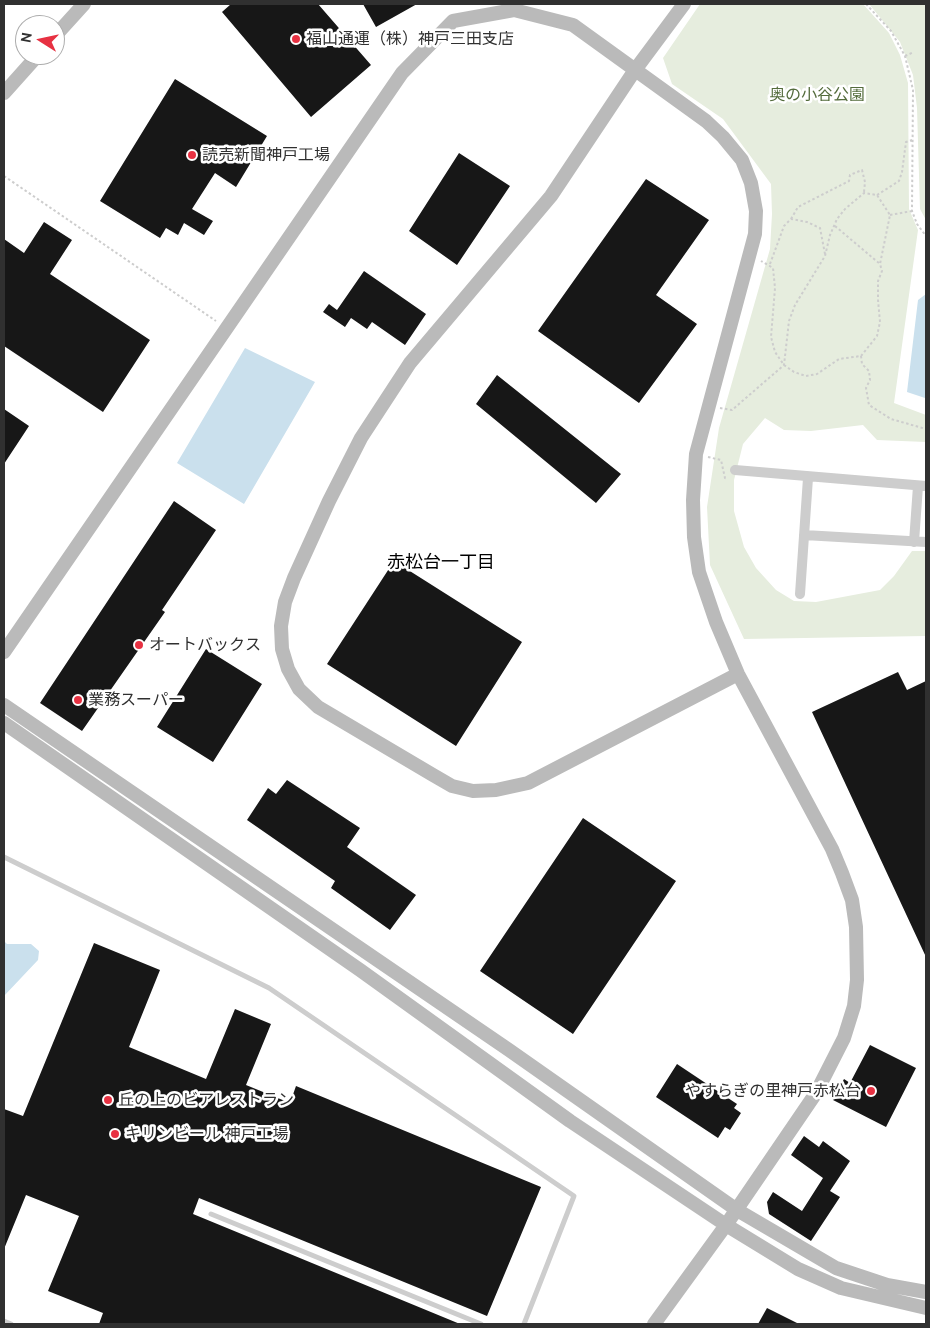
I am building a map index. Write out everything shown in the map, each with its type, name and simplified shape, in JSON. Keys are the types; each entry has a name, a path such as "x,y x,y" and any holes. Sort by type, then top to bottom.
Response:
{"street":[{"path":"65,25 84,4"},
{"path":"684,4 635,70 551,196 410,363 361,438 329,501 294,578 285,602 281,626 282,648 288,669 298,689 318,707 452,786 474,791 496,790 528,783 738,674"},
{"path":"4,652 402,73 453,21 514,10 573,25 706,121 742,160 751,182 756,211 755,234 750,256 707,406 696,454 693,500 694,537 699,572 716,622 738,674 832,848 852,900 858,953 854,1006 833,1063 816,1093 737,1210 654,1324"},
{"path":"4,94 29,65"},
{"path":"735,470 808,478 922,486 914,542"},
{"path":"800,594 808,478"},
{"path":"804,536 926,542"},
{"path":"4,705 509,1050 737,1210 836,1268 887,1285 926,1292"},
{"path":"4,722 352,965 570,1121 726,1224 798,1269 840,1288 926,1308"}],"lane":[{"path":"4,857 269,988 574,1196 524,1324"},
{"path":"211,1214 481,1324"},
{"path":"4,1321 12,1324"}],"path":[{"path":"866,4 891,31 905,56 913,90 912,211 917,224 926,236"},
{"path":"905,56 914,52"},
{"path":"707,406 732,410 784,364 789,321 795,305 825,256 830,235 835,226 845,209 864,194 878,195 899,181 906,142 912,140"},
{"path":"770,264 784,226 792,218 798,207 849,181 850,175 862,170 865,182 864,194"},
{"path":"4,176 226,328"},
{"path":"878,195 890,215 880,264 882,271 878,281 880,322 876,336 861,356 862,364 869,372 870,380 866,388 870,405 891,419 926,429"},
{"path":"890,215 912,211"},
{"path":"792,218 820,228 825,256"},
{"path":"835,226 880,264"},
{"path":"750,256 770,264 773,268 775,288 771,337 775,352 784,364 794,372 806,376 817,374 839,359 861,356"},
{"path":"696,454 722,460 725,478 730,480 735,470"}],"green space":[{"name":"奥の小谷公園","path":"700,4 863,4 889,33 900,55 908,83 909,209 918,230 894,403 926,415 926,442 877,440 863,425 811,431 784,430 765,418 743,444 734,480 734,511 744,547 756,568 776,590 794,601 816,602 880,590 894,576 912,551 926,551 926,636 744,639 710,565 707,507 719,428 770,249 772,214 771,184 723,119 672,84 663,58"},
{"path":"869,4 926,4 926,220 920,209 917,108 913,75 900,42"}],"water":[{"path":"926,294 925,398 907,392 918,300"},
{"path":"245,348 315,382 244,504 177,463"},
{"path":"4,941 7,944 31,944 39,951 38,960 4,996"}],"building":[{"name":"福山通運（株）神戸三田支店","path":"231,4 318,4 371,65 311,117 222,12"},
{"path":"363,4 417,4 376,27"},
{"name":"読売新聞神戸工場","path":"175,79 267,136 236,187 215,173 192,209 213,221 204,235 184,223 178,235 166,228 160,238 100,201"},
{"path":"459,153 510,186 457,265 409,231"},
{"path":"646,179 709,220 656,295 697,324 639,403 538,331"},
{"path":"44,222 72,240 50,274 150,340 103,412 4,346 4,239 24,253"},
{"path":"364,271 426,314 405,345 372,322 367,329 351,318 345,327 323,312 329,304 337,310"},
{"path":"497,375 621,474 596,503 476,404"},
{"path":"4,409 29,426 4,464"},
{"path":"174,501 216,530 162,610 165,612 82,731 40,703"},
{"path":"394,561 522,642 456,746 327,664"},
{"path":"206,649 262,684 213,762 157,727"},
{"path":"898,672 907,690 926,681 926,957 812,712"},
{"path":"287,780 360,828 347,847 416,895 390,930 331,888 335,881 247,820 268,788 276,794"},
{"path":"583,818 676,881 573,1034 480,971"},
{"name":"キリンビール 神戸工場","path":"94,943 160,970 129,1047 206,1079 235,1009 271,1024 246,1085 290,1103 296,1086 541,1187 487,1316 199,1198 193,1214 460,1324 99,1324 103,1313 48,1291 79,1216 26,1195 4,1249 4,1109 23,1116"},
{"name":"やすらぎの里神戸赤松台","path":"870,1045 916,1068 886,1127 833,1100 844,1079 850,1083"},
{"path":"677,1064 737,1104 734,1108 741,1113 730,1130 725,1127 718,1138 656,1097"},
{"path":"804,1136 819,1147 823,1141 850,1161 830,1191 840,1197 811,1241 769,1214 767,1202 773,1192 802,1211 823,1178 791,1155"},
{"path":"767,1308 799,1324 758,1324"}],"place":[{"name":"福山通運（株）神戸三田支店","path":"296,39"},
{"name":"読売新聞神戸工場","path":"192,155"},
{"name":"オートバックス","path":"139,645"},
{"name":"業務スーパー","path":"78,700"},
{"name":"やすらぎの里神戸赤松台","path":"871,1091"},
{"name":"丘の上のビアレストラン","path":"108,1100"},
{"name":"キリンビール 神戸工場","path":"115,1134"}],"district":[{"name":"赤松台一丁目","path":"441,563"}]}
